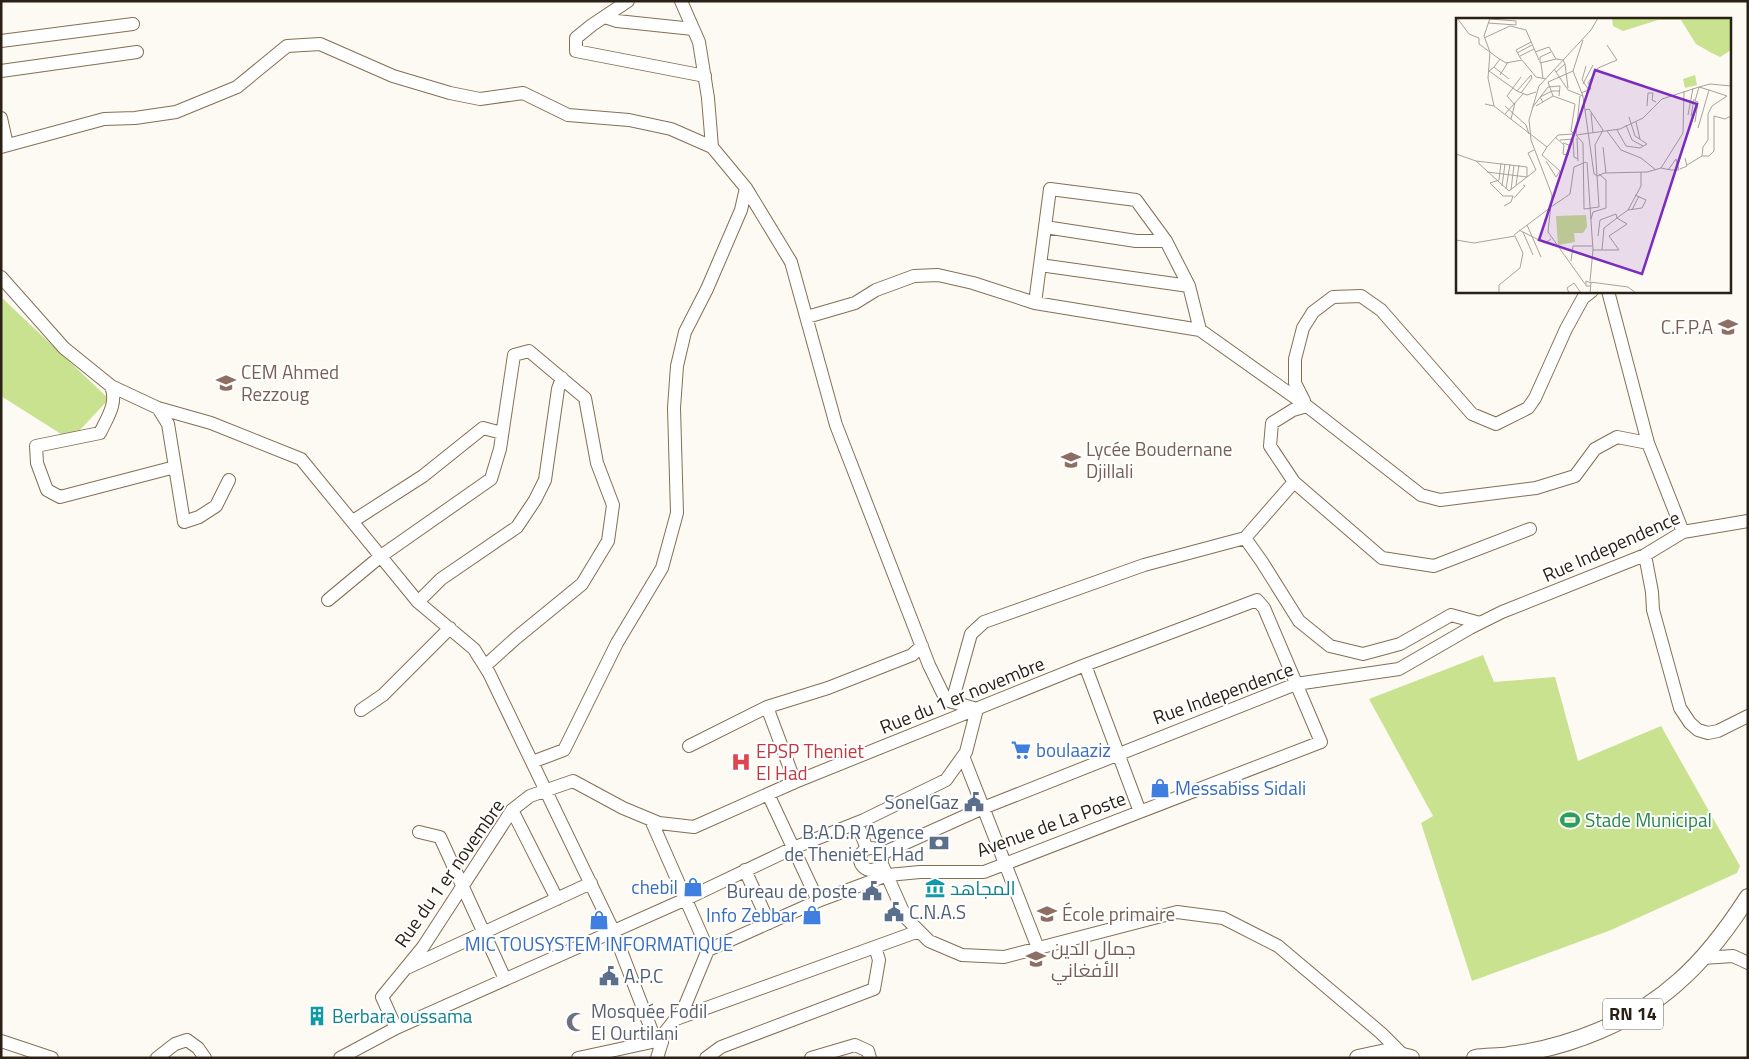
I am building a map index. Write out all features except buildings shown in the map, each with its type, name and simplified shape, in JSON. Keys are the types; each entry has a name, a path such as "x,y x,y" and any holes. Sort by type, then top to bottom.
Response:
{"main road":[{"name":"RN 14","path":"1475,1058 1536,1050 1572,1040 1611,1025 1649,1005 1678,983 1703,958 1728,928 1748,897"},
{"path":"1358,1058 1386,1052 1407,1057"}],"street":[{"path":"628,1 576,38 576,51 704,76"},
{"path":"682,1 699,42 708,98 712,147"},
{"path":"605,17 617,21 693,29"},
{"path":"1,41 133,24"},
{"path":"1,118 4,146 104,119 135,118 176,112 237,87 287,46 320,44 393,76 450,93 480,99 523,93 568,115 629,120 671,129 712,147 746,188 792,262 836,425 922,646 946,700 978,709 966,752 946,780 857,823 793,848 686,899 396,1028 340,1058"},
{"path":"1,71 137,52"},
{"path":"532,762 564,750 617,643 662,568 676,513 674,408 677,366 685,332 707,289 741,210 746,188"},
{"path":"1035,303 1050,189 1136,200 1166,242 1189,286 1200,330"},
{"path":"1045,227 1136,241 1166,242"},
{"path":"1040,265 1189,286"},
{"path":"806,317 855,303 876,290 914,276 938,275 973,283 1035,303 1200,330 1307,406 1421,495 1440,500 1536,488 1575,476 1595,449 1616,437 1648,443"},
{"path":"1,277 64,348 111,386 158,408 211,423 301,459 418,602 474,649 485,666 613,930 657,1038 657,1058"},
{"path":"1307,406 1299,393 1296,383 1295,359 1303,328 1313,312 1333,297 1361,296 1381,310 1472,414 1496,424 1528,408 1535,398 1566,329 1583,298 1591,292"},
{"path":"1608,292 1648,443 1683,532"},
{"path":"328,600 381,556 491,479 500,449 514,355 530,351 585,398 597,463 612,504 608,541 582,584 485,666"},
{"path":"418,602 441,580 517,527 536,500 545,480 558,390 562,378"},
{"path":"111,386 115,396 111,411 100,432 36,446 37,463 47,490 60,497 175,468"},
{"path":"1307,406 1293,410 1272,423 1270,446 1294,482 1382,558 1434,566 1530,529"},
{"path":"158,408 168,424 184,522 199,517 216,506 229,480"},
{"path":"353,521 422,476 483,428 502,433"},
{"path":"952,702 971,634 984,622 1144,565 1245,538 1294,482"},
{"name":"Rue Independence","path":"881,858 983,808 1296,684 1399,669 1502,612 1645,555 1683,532 1748,521"},
{"path":"1245,538 1298,621 1330,646 1363,654 1400,644 1451,615 1480,623"},
{"path":"1645,555 1652,592 1653,610 1674,692 1680,708 1690,723 1698,730 1708,733 1718,731 1748,716"},
{"name":"Rue du 1 er novembre","path":"396,1028 382,997 423,947 512,810 530,796 573,781 623,808 651,820 659,823 694,827 795,782 1085,665 1257,600"},
{"name":"Avenue de La Poste","path":"708,950 818,901 888,876 920,872 984,872 1321,742 1264,608 1257,600"},
{"path":"361,710 383,695 450,628"},
{"path":"689,746 768,707 828,688 912,655 922,646"},
{"path":"1085,665 1140,812"},
{"path":"768,707 795,782"},
{"path":"963,756 1038,948"},
{"path":"768,794 818,901"},
{"path":"512,810 558,899"},
{"path":"578,1058 657,1038 684,1008 708,950 651,820"},
{"path":"857,823 867,849"},
{"path":"419,832 440,837 505,978"},
{"path":"881,858 878,867 872,870 862,866 860,856 867,849 874,848 881,858 906,918 929,941 962,954 1004,957 1177,912 1223,918 1278,946 1407,1057"},
{"path":"745,870 769,923"},
{"path":"406,968 591,884"},
{"path":"676,1019 919,931"},
{"path":"706,1058 721,1047 874,989 879,960 875,947"},
{"path":"1703,958 1733,956 1748,963"},
{"path":"158,1058 175,1044 187,1040 199,1054"},
{"path":"1,1041 52,1058"},
{"path":"810,1058 855,1045 868,1051 870,1058"}],"green space":[{"path":"1,297 109,399 78,432 61,434 1,396"},
{"name":"Stade Municipal","path":"1483,655 1494,682 1555,677 1578,761 1661,726 1740,866 1737,873 1611,930 1472,981 1421,823 1433,816 1369,699"}],"place":[{"name":"C.F.P.A","path":"1728,327"},
{"name":"CEM Ahmed Rezzoug","path":"226,383"},
{"name":"Lycée Boudernane Djillali","path":"1071,460"},
{"name":"boulaaziz","path":"1021,750"},
{"name":"EPSP Theniet El Had","path":"741,762"},
{"name":"Messabiss Sidali","path":"1160,788"},
{"name":"SonelGaz","path":"974,802"},
{"name":"Stade Municipal","path":"1570,820"},
{"name":"B.A.D.R Agence de Theniet El Had","path":"939,843"},
{"name":"chebil","path":"693,887"},
{"name":"المجاهد","path":"935,888"},
{"name":"Bureau de poste","path":"872,891"},
{"name":"C.N.A.S","path":"894,912"},
{"name":"École primaire","path":"1047,914"},
{"name":"Info Zebbar","path":"812,915"},
{"name":"MIC TOUSYSTEM INFORMATIQUE","path":"599,920"},
{"name":"جمال الدين الأفغاني","path":"1036,959"},
{"name":"A.P.C","path":"609,976"},
{"name":"Berbara oussama","path":"317,1016"},
{"name":"Mosquée Fodil El Ourtilani","path":"576,1022"}]}
